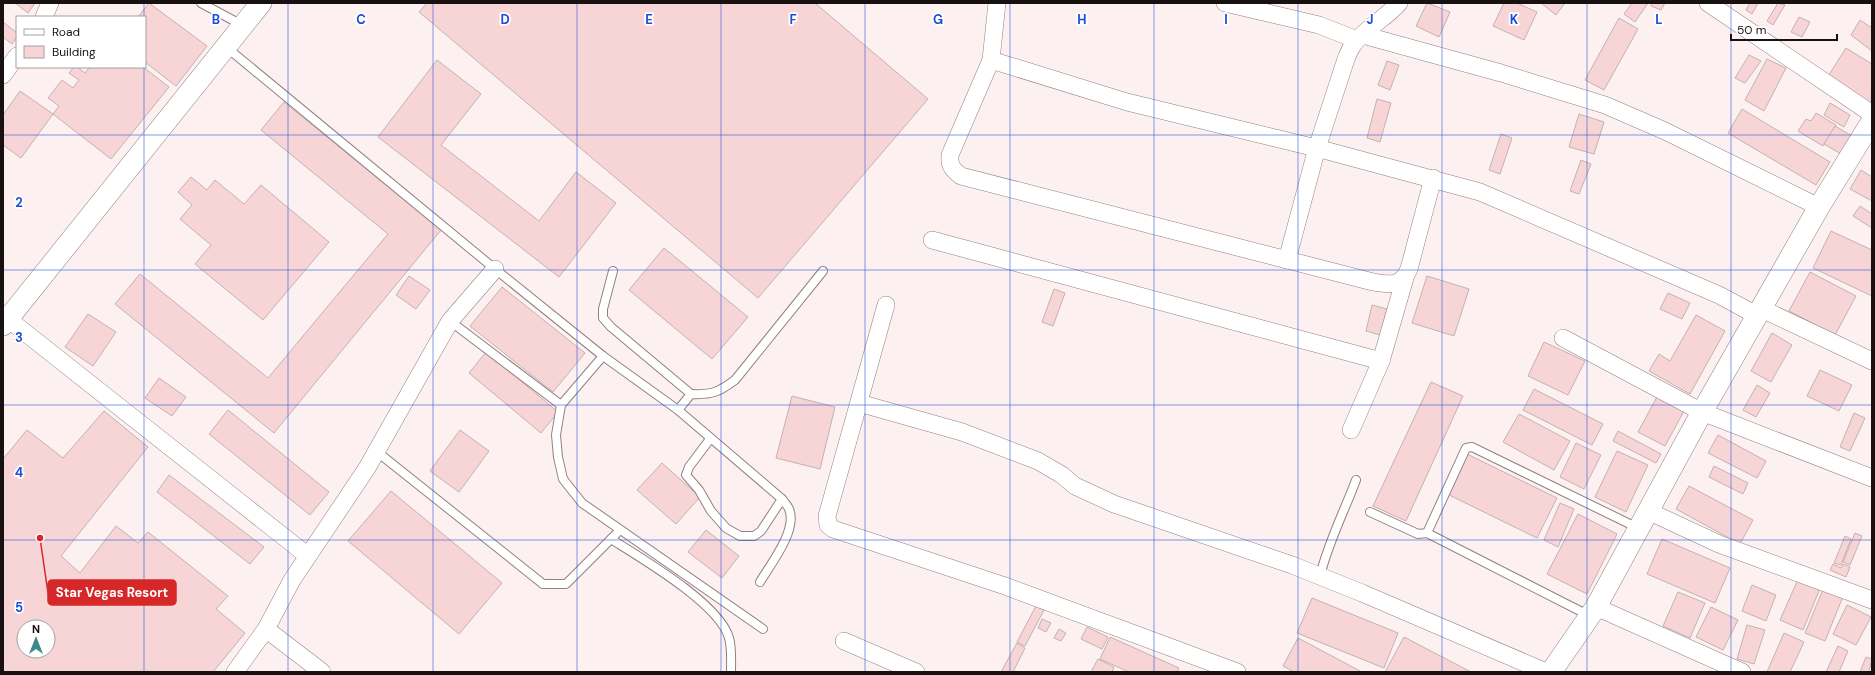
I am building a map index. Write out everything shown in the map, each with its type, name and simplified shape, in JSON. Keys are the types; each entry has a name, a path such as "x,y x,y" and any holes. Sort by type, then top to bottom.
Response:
{"street":[{"path":"44,16 50,3"},
{"path":"261,3 6,322 308,556"},
{"path":"998,3 991,60 950,155 949,162 952,169 961,176 1382,284 1397,284 1405,278"},
{"path":"1225,3 1319,25 1501,73 1605,105 1665,131 1819,207"},
{"path":"1287,260 1316,148 1346,59 1352,46 1360,37 1390,13 1399,3"},
{"path":"1708,3 1872,114"},
{"path":"3,75 16,57"},
{"path":"991,60 1127,102 1316,148 1433,178 1480,192 1872,361"},
{"path":"1551,672 1593,611 1702,412 1760,313 1819,207 1872,121"},
{"path":"1351,430 1381,361 1405,278 1409,269 1433,178"},
{"path":"932,240 1381,361"},
{"path":"235,672 266,630 292,580 367,468 450,321 495,270"},
{"path":"886,305 827,516 828,525 834,529 1004,586 1237,672"},
{"path":"1563,338 1702,412 1872,478"},
{"path":"859,403 962,432 1038,461 1062,476 1074,486 1114,504 1206,534 1320,576 1546,672"},
{"path":"1643,520 1719,544 1872,600"},
{"path":"1593,611 1742,672"},
{"path":"266,630 322,672"},
{"path":"844,641 916,672"}],"lane":[{"path":"201,3 243,25"},
{"path":"226,46 495,270 603,356 678,410 710,439 782,499 790,510 790,529 760,582"},
{"path":"613,271 602,309 603,318 611,327 691,394 706,394 720,391 735,380 823,271"},
{"path":"450,321 561,405"},
{"path":"603,356 561,405 556,435 558,457 563,479 582,503 762,629"},
{"path":"678,410 691,394"},
{"path":"710,439 689,467 686,476 688,480 699,490 711,511 726,528 740,536 754,536 761,531 782,499"},
{"path":"1427,533 1466,448 1472,447 1643,520"},
{"path":"376,452 543,584 566,584 620,530"},
{"path":"1320,576 1326,551 1340,523 1356,480"},
{"path":"1370,512 1418,534 1427,533 1593,611"},
{"path":"611,539 680,584 718,618 729,638 731,672"}],"building":[{"path":"15,3 35,3 28,13"},
{"path":"149,3 207,46 176,86 146,63 146,16 139,16"},
{"path":"427,3 815,3 928,99 758,298 419,12"},
{"path":"1427,3 1450,12 1439,37 1416,26"},
{"path":"1504,3 1517,3 1537,12 1524,40 1493,26"},
{"path":"1541,3 1565,3 1556,15"},
{"path":"1632,3 1648,3 1635,22 1624,14"},
{"path":"1652,3 1665,3 1661,10 1651,6"},
{"path":"1750,3 1758,3 1752,14 1746,10"},
{"path":"1778,3 1785,5 1773,25 1767,21"},
{"path":"1799,17 1810,22 1802,37 1791,32"},
{"path":"1619,18 1638,29 1604,90 1585,80"},
{"path":"1860,20 1872,28 1872,51 1851,35"},
{"path":"3,22 16,32 16,38 12,44 3,37"},
{"path":"1846,48 1872,64 1871,105 1827,78"},
{"path":"1749,55 1761,61 1745,83 1735,78"},
{"path":"1767,59 1786,68 1764,111 1745,100"},
{"path":"437,60 481,94 441,145 539,221 576,172 616,203 559,277 378,137"},
{"path":"1387,61 1399,65 1390,90 1378,85"},
{"path":"73,68 78,68 85,73 89,68 144,68 169,87 111,159 53,114 59,106 48,98 62,80 73,88 79,80 69,73"},
{"path":"20,91 53,114 21,158 3,145 3,115"},
{"path":"1377,99 1391,103 1380,142 1367,138"},
{"path":"284,102 441,230 274,433 115,304 140,274 268,378 388,234 261,130"},
{"path":"1830,103 1850,115 1844,127 1824,115"},
{"path":"1742,109 1830,162 1816,185 1728,133"},
{"path":"1816,113 1836,125 1823,146 1798,131 1806,119 1811,121"},
{"path":"1579,114 1604,122 1594,154 1569,147"},
{"path":"1835,126 1852,136 1841,154 1824,144"},
{"path":"1501,134 1512,138 1500,174 1489,170"},
{"path":"1581,160 1591,164 1579,194 1570,191"},
{"path":"1861,170 1872,177 1872,201 1850,189"},
{"path":"191,177 207,190 215,180 244,204 261,185 329,242 263,320 195,264 211,245 180,219 192,205 178,192"},
{"path":"1860,206 1872,214 1872,228 1853,216"},
{"path":"1831,231 1872,250 1872,296 1813,268"},
{"path":"664,248 748,317 712,359 629,290"},
{"path":"1810,272 1856,296 1835,335 1789,311"},
{"path":"409,276 430,290 416,309 396,295"},
{"path":"1427,276 1469,289 1454,336 1412,323"},
{"path":"502,287 585,353 553,392 470,326"},
{"path":"1054,289 1065,293 1053,326 1042,322"},
{"path":"1668,293 1690,303 1682,319 1660,309"},
{"path":"1372,305 1387,309 1380,335 1366,331"},
{"path":"88,314 116,332 93,366 65,347"},
{"path":"1696,315 1725,331 1690,394 1649,371 1659,354 1670,361"},
{"path":"1772,333 1792,345 1771,382 1751,371"},
{"path":"1544,342 1585,361 1568,395 1528,376"},
{"path":"486,352 558,412 541,433 469,373"},
{"path":"1820,370 1852,385 1839,411 1807,396"},
{"path":"159,378 186,397 172,416 145,398"},
{"path":"1431,382 1463,396 1406,521 1373,506"},
{"path":"1757,385 1770,393 1756,417 1743,410"},
{"path":"1534,389 1603,424 1592,445 1523,410"},
{"path":"1658,395 1685,409 1665,446 1638,432"},
{"path":"792,396 835,407 820,469 776,458"},
{"path":"228,410 329,492 310,515 209,434"},
{"path":"104,411 148,447 61,556 80,573 116,526 138,543 148,532 228,596 216,609 245,633 213,672 3,672 3,459 27,430 63,458"},
{"path":"1854,413 1865,418 1850,451 1840,447"},
{"path":"1519,414 1570,441 1554,470 1503,442"},
{"path":"460,430 489,451 459,492 430,471"},
{"path":"1618,431 1661,454 1656,463 1613,441"},
{"path":"1718,435 1766,461 1757,478 1708,453"},
{"path":"1576,443 1601,455 1584,489 1560,477"},
{"path":"1617,451 1648,465 1626,512 1595,497"},
{"path":"1467,454 1557,498 1537,538 1447,494"},
{"path":"662,463 700,497 676,524 637,490"},
{"path":"1714,466 1748,483 1743,494 1709,477"},
{"path":"169,475 264,547 250,564 157,492"},
{"path":"1689,486 1753,520 1740,544 1676,509"},
{"path":"391,491 502,583 459,634 348,541"},
{"path":"1560,503 1574,509 1558,547 1544,540"},
{"path":"1578,514 1617,534 1587,594 1547,574"},
{"path":"706,530 739,556 722,578 688,552"},
{"path":"1855,533 1862,536 1850,565 1843,562"},
{"path":"1845,536 1851,539 1841,565 1834,563"},
{"path":"1662,539 1730,568 1715,603 1647,574"},
{"path":"1833,564 1841,568 1843,564 1850,567 1846,577 1830,570"},
{"path":"1799,577 1821,586 1803,630 1780,620"},
{"path":"1752,585 1776,595 1766,621 1742,611"},
{"path":"1824,587 1844,594 1825,641 1805,633"},
{"path":"1678,592 1705,603 1690,638 1663,626"},
{"path":"1312,598 1398,633 1384,668 1297,633"},
{"path":"1847,605 1871,617 1856,645 1833,634"},
{"path":"1036,606 1044,610 1025,646 1017,642"},
{"path":"1711,607 1738,620 1723,650 1696,637"},
{"path":"1042,619 1051,623 1046,632 1038,628"},
{"path":"1747,625 1765,630 1754,664 1737,659"},
{"path":"1087,627 1108,637 1102,649 1081,639"},
{"path":"1059,629 1066,633 1061,641 1054,638"},
{"path":"1784,633 1804,642 1790,672 1767,672"},
{"path":"1110,637 1179,668 1177,672 1129,672 1100,659"},
{"path":"1404,637 1471,672 1385,672"},
{"path":"1298,638 1362,672 1294,672 1283,666"},
{"path":"1017,643 1025,648 1013,672 1001,672"},
{"path":"1838,646 1848,651 1839,672 1826,672"},
{"path":"1866,657 1872,659 1869,672 1860,672"},
{"path":"1098,659 1114,667 1112,672 1091,672"}],"place":[{"name":"Star Vegas Resort","path":"40,538"}]}
